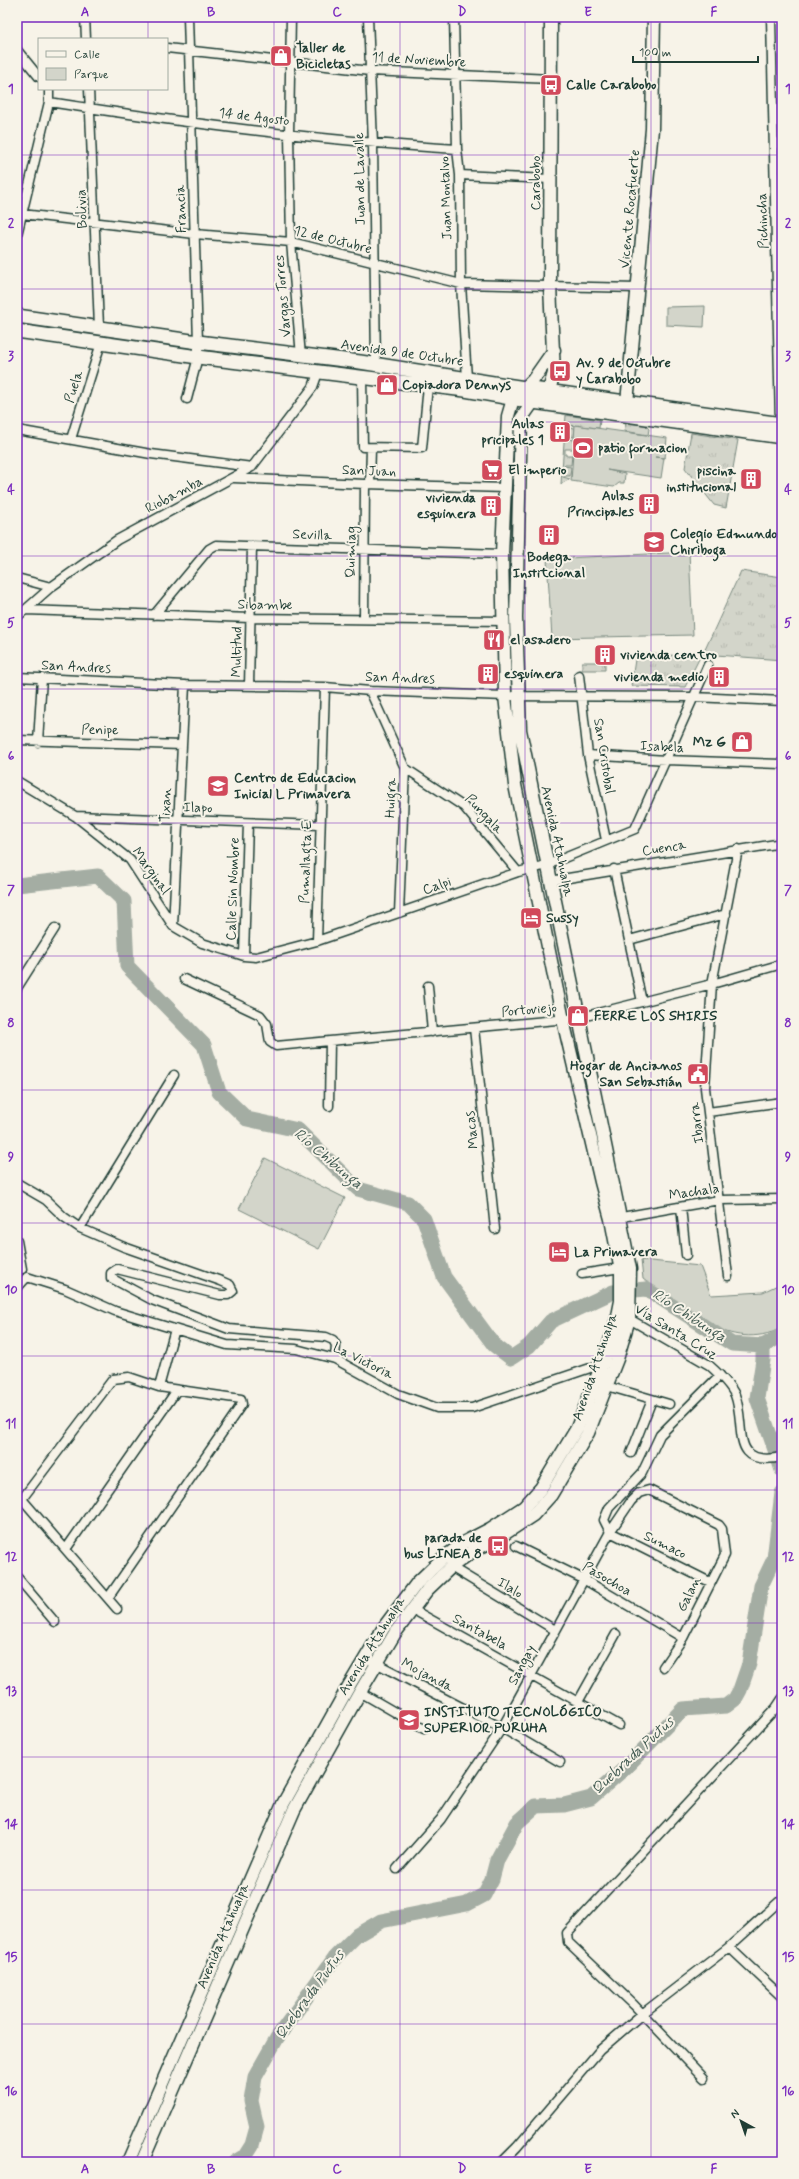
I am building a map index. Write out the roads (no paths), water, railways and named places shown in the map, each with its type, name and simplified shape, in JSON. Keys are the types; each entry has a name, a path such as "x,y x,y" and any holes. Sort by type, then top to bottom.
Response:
{"main road":[{"name":"Carabobo","path":"549,390 554,373 550,286 551,17"},
{"name":"Vicente Rocafuerte","path":"627,403 652,129 654,17"},
{"name":"Avenida 9 de Octubre","path":"17,316 198,342 376,365 627,403 781,424"},
{"name":"Avenida 9 de Octubre","path":"17,331 198,357 428,386 782,437"},
{"path":"513,399 525,388 554,350"},
{"name":"Avenida Atahualpa","path":"128,2162 283,1804 366,1658 384,1627 417,1583 442,1559 465,1542 490,1529 524,1507 541,1488 577,1428 623,1306 623,1269 616,1218 578,1018 520,730 520,695 516,618 521,419 533,402 549,390"},
{"name":"Avenida Atahualpa","path":"513,399 508,416 502,554 505,696 515,785 563,1020 601,1182 616,1218"},
{"name":"Avenida Atahualpa","path":"142,2162 294,1810 360,1692 395,1633 427,1590 451,1567 473,1551 498,1538 533,1515 551,1495 588,1433 607,1386 629,1319 623,1306"},
{"path":"307,1762 318,1768"},
{"path":"257,1864 268,1868"},
{"path":"204,1986 215,1991"},
{"path":"158,2092 170,2097"}],"street":[{"path":"85,17 86,38"},
{"name":"Francia","path":"187,399 198,357 188,17"},
{"name":"Vargas Torres","path":"291,17 289,134 290,242 301,356"},
{"name":"Juan de Lavalle","path":"368,17 373,144 376,365"},
{"name":"Juan Montalvo","path":"454,17 457,149 460,175 461,284 467,378"},
{"name":"Pichincha","path":"771,17 778,183 781,424"},
{"name":"11 de Noviembre","path":"168,48 370,71 551,79"},
{"path":"17,50 38,76"},
{"path":"773,81 782,81"},
{"path":"17,235 49,102 49,90"},
{"name":"Bolivia","path":"90,90 99,327"},
{"name":"14 de Agosto","path":"49,102 91,109 373,144 457,149"},
{"path":"460,175 551,179"},
{"name":"12 de Octubre","path":"22,214 195,234 290,242 461,284 637,288"},
{"name":"Puela","path":"71,439 101,343"},
{"name":"Riobamba","path":"17,617 51,587 117,540 252,467 313,387 318,373"},
{"name":"Quimiag","path":"362,377 368,484 363,549 364,619"},
{"path":"367,447 422,448 428,386"},
{"path":"17,430 151,454 252,467"},
{"name":"San Juan","path":"233,478 505,488"},
{"name":"Sevilla","path":"154,615 213,546 502,554"},
{"name":"Multitud","path":"249,686 252,546"},
{"path":"17,578 51,587"},
{"name":"Sibambe","path":"26,610 250,618 504,621"},
{"path":"666,760 708,665"},
{"name":"San Cristobal","path":"579,675 583,697 588,755 606,840"},
{"name":"San Andres","path":"17,677 185,685 325,687 370,691 505,696 694,697 782,701"},
{"path":"38,742 42,678"},
{"name":"Tixan","path":"173,926 185,685"},
{"name":"Pumallagta E","path":"317,941 325,687"},
{"name":"Huigra","path":"370,691 405,768 399,913"},
{"name":"Penipe","path":"17,740 38,742 182,745"},
{"name":"Isabela","path":"588,755 666,760 782,764"},
{"name":"Calpi","path":"244,956 256,957 317,941 518,872 547,865 635,829 666,760"},
{"name":"Pungala","path":"405,768 464,808 518,872"},
{"name":"Marginal","path":"17,781 75,816 130,860 173,926 202,944 244,956"},
{"name":"Ilapo","path":"75,816 320,825"},
{"name":"Calle Sin Nombre","path":"244,956 248,823"},
{"name":"Cuenca","path":"550,881 614,869 782,843"},
{"name":"Ibarra","path":"728,1276 706,1088 712,984 738,849"},
{"path":"614,869 642,1002"},
{"path":"629,940 726,914"},
{"path":"17,988 55,928"},
{"name":"Portoviejo","path":"184,979 265,1019 272,1046 578,1018 712,984 782,964"},
{"path":"428,986 432,1032"},
{"name":"Macas","path":"474,1028 495,1229"},
{"path":"329,1106 330,1041"},
{"path":"80,1228 174,1074"},
{"path":"708,1112 782,1102"},
{"path":"17,1183 46,1200 64,1217 80,1228 124,1247 222,1281 230,1285 233,1291 228,1295 220,1295 117,1269 111,1273 111,1278 117,1283 152,1300 229,1329 326,1337 333,1340 336,1345 335,1359"},
{"name":"Machala","path":"616,1218 719,1200 782,1199"},
{"path":"681,1207 686,1255"},
{"path":"17,1240 19,1266 27,1277 17,1288"},
{"path":"582,1274 623,1269"},
{"name":"La Victoria","path":"27,1277 65,1289 115,1311 227,1345 296,1349 335,1359 398,1394 437,1408 472,1408 617,1359"},
{"name":"Vía Santa Cruz","path":"629,1319 709,1365 720,1375 735,1395 743,1447 753,1456 766,1460 782,1457"},
{"path":"160,1387 175,1329"},
{"path":"610,1532 604,1520 609,1508 642,1473 660,1435 720,1375"},
{"path":"108,1598 242,1402 241,1399 160,1387 129,1377 113,1379 20,1501 66,1549 117,1609"},
{"path":"607,1386 669,1404"},
{"path":"66,1549 177,1390"},
{"path":"631,1452 652,1400"},
{"name":"Sangay","path":"397,1869 441,1819 502,1728 532,1676 555,1630 585,1580 610,1532 631,1501 639,1494 649,1490"},
{"name":"Galan","path":"649,1490 719,1525 722,1529 724,1555 682,1638 663,1667"},
{"name":"Sumaco","path":"610,1532 710,1582"},
{"name":"Pasochoa","path":"516,1546 585,1580 682,1638"},
{"name":"Ilalo","path":"451,1567 555,1630"},
{"path":"17,1577 55,1622"},
{"name":"Santabela","path":"412,1609 619,1725"},
{"path":"578,1702 616,1634"},
{"name":"Mojanda","path":"366,1658 502,1728 560,1762"},
{"path":"360,1692 424,1728"},
{"path":"704,2078 642,2014 568,1942 567,1933 776,1708 782,1699"},
{"path":"502,2162 517,2147 600,2050 642,2014 729,1947 782,1899"},
{"path":"729,1947 782,1996"}],"waterway":[{"name":"Río Chibunga","path":"17,885 98,876 124,901 127,966 204,1045 219,1092 247,1119 298,1130 358,1189 408,1203 424,1219 444,1277 494,1345 511,1358 529,1346 551,1321 613,1292 646,1289 732,1344 763,1346 782,1335"},
{"name":"Quebrada Puctus","path":"763,1346 763,1360 757,1398 782,1470"},
{"name":"Quebrada Puctus","path":"235,2162 245,2156 252,2145 257,2127 251,2101 255,2077 277,2038 336,1956 357,1935 381,1921 467,1904 484,1895 492,1879 497,1860 517,1823 536,1806 564,1805 591,1798 625,1768 683,1709 726,1706 735,1699 740,1690 749,1664 761,1586 774,1559 782,1493"}],"place":[{"name":"Taller de Bicicletas","path":"281,56"},
{"name":"Calle Carabobo","path":"551,85"},
{"name":"Av. 9 de Octubre y Carabobo","path":"560,371"},
{"name":"Copiadora Dennys","path":"387,385"},
{"name":"Aulas pricipales 1","path":"560,432"},
{"name":"patio formacion","path":"583,448"},
{"name":"El imperio","path":"492,470"},
{"name":"piscina institucional","path":"751,479"},
{"name":"Aulas Principales","path":"649,504"},
{"name":"vivienda esquinera","path":"491,506"},
{"name":"Bodega Institcional","path":"549,535"},
{"name":"Colegio Edmundo Chiriboga","path":"654,542"},
{"name":"el asadero","path":"494,640"},
{"name":"vivienda centro","path":"605,655"},
{"name":"esquinera","path":"488,674"},
{"name":"vivienda medio","path":"719,677"},
{"name":"Mz G","path":"742,742"},
{"name":"Centro de Educacion Inicial L Primavera","path":"218,786"},
{"name":"Sussy","path":"531,918"},
{"name":"FERRE LOS SHIRIS","path":"578,1016"},
{"name":"Hogar de Ancianos San Sebastián","path":"698,1074"},
{"name":"La Primavera","path":"559,1252"},
{"name":"parada de bus LINEA 8","path":"498,1546"},
{"name":"INSTITUTO TECNOLÓGICO SUPERIOR PURUHA","path":"409,1720"}]}
